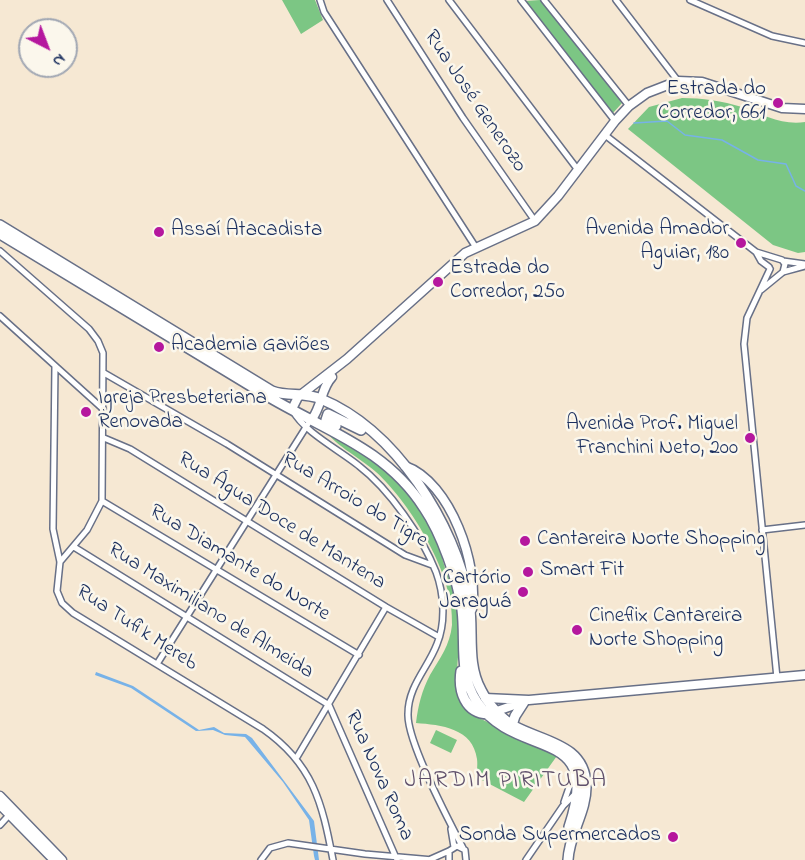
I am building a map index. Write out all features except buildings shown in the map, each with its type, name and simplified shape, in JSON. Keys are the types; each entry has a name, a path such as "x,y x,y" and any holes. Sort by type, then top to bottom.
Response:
{"main road":[{"path":"292,409 293,402 301,394 328,375 475,246 535,221 629,106 660,86 678,81 720,86 774,105 805,109"},
{"path":"0,225 272,391 301,394 322,400 352,418 405,466 429,498 447,534 466,590 471,618 472,666 492,713 508,731 560,752 575,770 579,790 562,860"},
{"path":"0,234 292,409 309,423 380,458 397,474 415,494 432,523 453,577 461,607 463,660 460,683 465,700 476,711 492,713 512,725 560,744 571,752 581,766 585,778 585,797 572,838 568,860"},
{"path":"309,423 322,400 329,380 394,320 400,310"},
{"path":"366,452 357,440 326,420 327,415 334,415 376,438"},
{"path":"485,698 527,701 805,675"},
{"path":"492,713 527,701"},
{"path":"512,725 515,716 527,701"},
{"path":"0,796 54,860"},
{"path":"0,804 62,860"}],"street":[{"path":"320,0 324,12 475,246"},
{"name":"Rua José Generozo","path":"387,0 463,118 535,221"},
{"path":"449,0 578,170"},
{"path":"520,0 615,122"},
{"path":"544,0 629,106"},
{"path":"616,0 678,81"},
{"path":"690,0 772,36 805,43"},
{"path":"605,135 756,252 779,260 805,265"},
{"path":"0,250 93,335 103,352 102,501 74,547 60,562"},
{"path":"756,252 761,261 781,273"},
{"path":"777,678 744,344 747,318 770,268 779,260"},
{"path":"779,260 784,264 781,273"},
{"path":"761,290 781,273 805,265"},
{"path":"0,316 104,409"},
{"name":"Rua Tufik Mereb","path":"55,366 53,529 60,562 57,591 62,603 263,729 297,757 324,811 328,850 333,860"},
{"name":"Rua Arroio do Tigre","path":"104,373 120,380 276,474 405,555 432,565"},
{"path":"157,664 309,423 379,484 402,514 432,565 441,592 442,615 439,637 414,687 408,716 414,743 450,825 466,853 466,860"},
{"name":"Rua Água Doce de Mantena","path":"104,438 130,449 386,607 439,637"},
{"name":"Rua Diamante do Norte","path":"102,501 359,655"},
{"path":"762,530 805,525"},
{"name":"Rua Maximiliano de Almeida","path":"74,547 329,705"},
{"path":"297,757 386,607"},
{"name":"Rua Nova Roma","path":"329,705 396,859"},
{"path":"563,806 575,770"},
{"path":"526,860 563,806 579,790"},
{"path":"0,825 12,813"},
{"path":"449,860 452,849 450,825"},
{"path":"261,860 265,852 276,845 288,843 396,859 432,860 452,849 463,848"}],"green space":[{"path":"282,0 315,0 323,20 301,34"},
{"path":"540,0 622,103 613,113 525,1"},
{"path":"682,98 704,99 742,107 781,121 805,122 805,252 798,253 773,245 628,129 649,107"},
{"path":"320,424 353,445 398,482 423,512 433,529 459,610 457,674 460,696 465,707 472,714 498,729 559,753 524,802 478,778 474,749 463,735 445,727 416,723 425,686 444,651 451,632 451,606 446,585 428,542 403,503 376,472 339,444"},
{"path":"436,730 457,740 451,753 430,743"}],"water":[{"path":"96,672 133,686 199,730 214,727 224,733 246,734 252,738 314,821 319,860 315,860 309,820 283,782 245,737 225,735 213,730 196,731 131,688 95,675"}],"waterway":[{"path":"634,123 667,121 685,135 722,140 758,160 786,164 796,186 805,191"}],"place":[{"name":"Estrada do Corredor, 661","path":"778,103"},
{"name":"Assaí Atacadista","path":"159,232"},
{"name":"Avenida Amador Aguiar, 180","path":"741,243"},
{"name":"Estrada do Corredor, 250","path":"438,282"},
{"name":"Academia Gaviões","path":"159,347"},
{"name":"Igreja Presbeteriana Renovada","path":"86,412"},
{"name":"Avenida Prof. Miguel Franchini Neto, 200","path":"750,438"},
{"name":"Cantareira Norte Shopping","path":"525,541"},
{"name":"Smart Fit","path":"528,572"},
{"name":"Cartório Jaraguá","path":"523,592"},
{"name":"Cineflix Cantareira Norte Shopping","path":"577,630"},
{"name":"Sonda Supermercados","path":"673,837"}],"district":[{"name":"JARDIM PIRITUBA","path":"506,782"}]}
